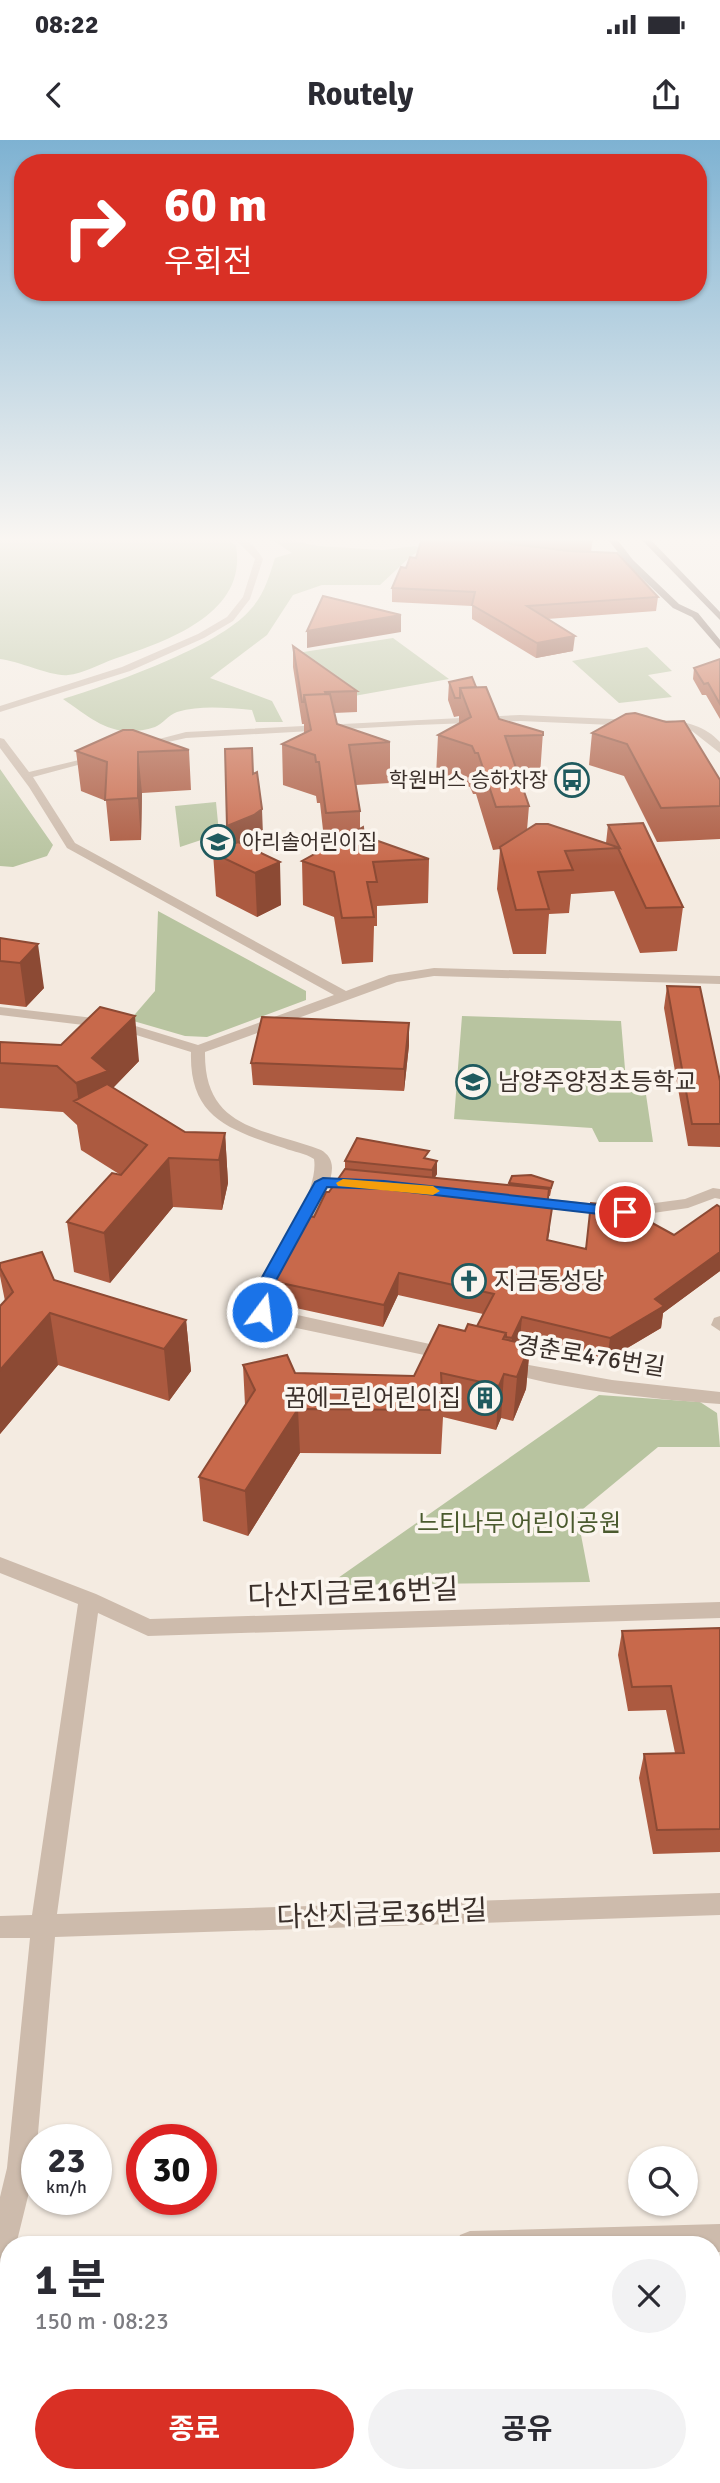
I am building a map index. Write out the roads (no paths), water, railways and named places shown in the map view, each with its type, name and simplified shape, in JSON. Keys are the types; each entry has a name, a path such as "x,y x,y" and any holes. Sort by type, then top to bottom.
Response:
{"street":[{"path":"0,709 126,669 175,647"},
{"path":"130,748 186,735 531,718 686,725 712,738 720,750"},
{"path":"0,741 76,849 344,995"},
{"path":"26,776 107,754"},
{"path":"0,1012 119,1025 198,1050 394,978 434,972 720,980"},
{"path":"198,1050 198,1079 206,1099 220,1116 321,1158 329,1182 259,1297 262,1312 268,1316 470,1359"},
{"path":"505,1199 625,1212 688,1203 713,1193 720,1194"},
{"name":"경춘로476번길","path":"495,1365 559,1380 622,1390 720,1398"},
{"name":"다산지금로16번길","path":"0,1565 89,1600 148,1628 720,1610"},
{"path":"5,2236 21,2168 48,1874 89,1600"},
{"name":"다산지금로36번길","path":"0,1927 720,1904"}],"place":[{"name":"학원버스 승하차장","path":"572,780"},
{"name":"아리솔어린이집","path":"218,842"},
{"name":"남양주양정초등학교","path":"473,1082"},
{"name":"지금동성당","path":"469,1281"},
{"name":"꿈에그린어린이집","path":"485,1398"}],"park label":[{"name":"느티나무 어린이공원","path":"519,1523"}]}
